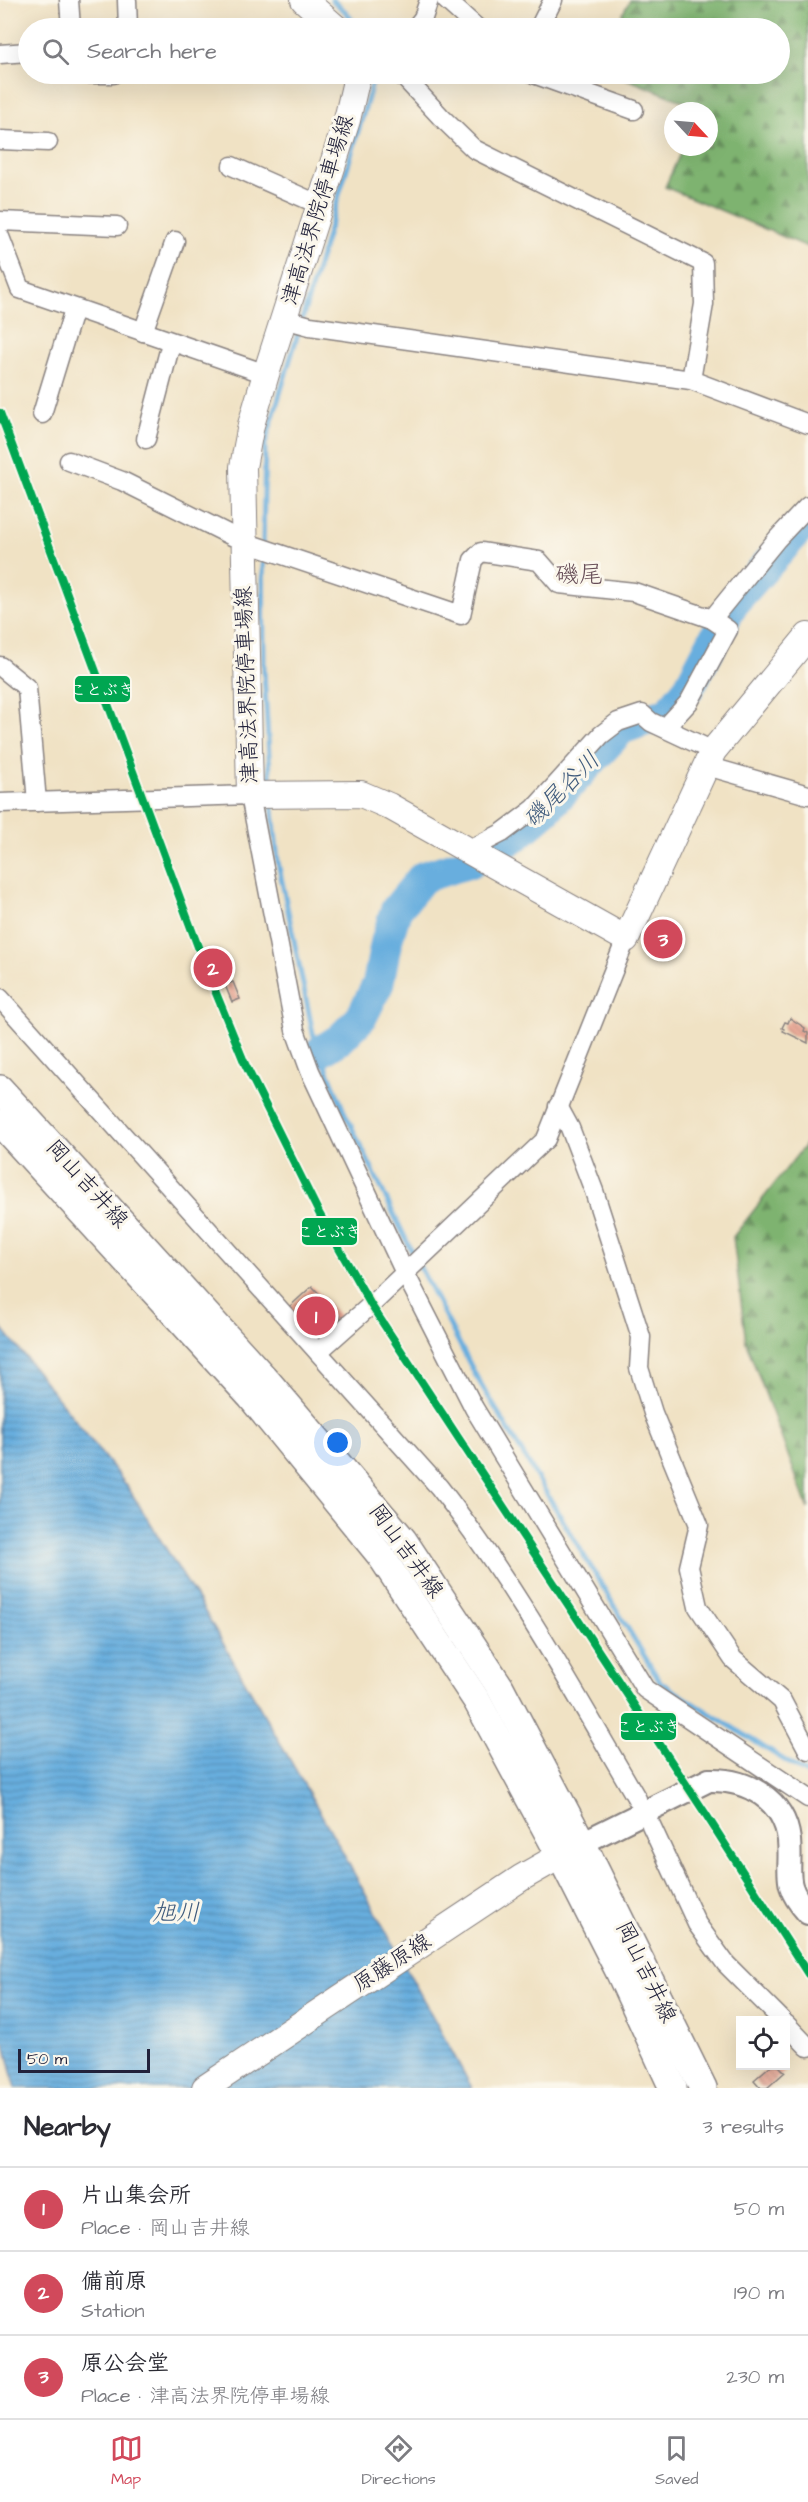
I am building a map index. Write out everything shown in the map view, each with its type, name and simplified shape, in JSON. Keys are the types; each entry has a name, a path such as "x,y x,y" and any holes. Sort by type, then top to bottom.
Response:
{"main road":[{"path":"304,0 325,18"},
{"name":"津高法界院停車場線","path":"355,84 347,120 320,205 295,322 266,374 251,425 243,466 257,546 263,794 361,794 389,806 626,939"},
{"path":"626,939 710,759 808,636"},
{"name":"岡山吉井線","path":"0,1089 267,1381 404,1540 500,1687 544,1775 619,1971 673,2088"},
{"name":"岡山吉井線","path":"0,1123 251,1397 381,1556 571,1849 703,2088"},
{"name":"原藤原線","path":"205,2088 521,1878 571,1849"}],"street":[{"path":"69,0 70,18"},
{"path":"127,0 128,18"},
{"path":"423,18 429,0"},
{"path":"446,0 466,18"},
{"path":"544,18 553,0"},
{"path":"0,54 18,53"},
{"path":"410,84 474,149 703,263 704,304 691,380"},
{"path":"562,84 634,110"},
{"path":"0,140 48,142"},
{"path":"232,166 320,205"},
{"path":"0,221 117,226"},
{"path":"0,237 20,289 266,374"},
{"path":"143,332 175,241"},
{"path":"42,414 74,309"},
{"path":"295,322 691,380 808,424"},
{"path":"146,439 171,343"},
{"path":"69,461 122,481 257,546 460,615 473,560 481,552 539,561 559,584 634,592 718,623 728,630 689,702 654,722"},
{"path":"718,623 777,539 808,506"},
{"path":"0,666 27,688 37,802"},
{"path":"477,855 534,809 601,735 618,722 642,714 710,759 808,795"},
{"path":"0,803 263,794 295,1030 310,1071 412,1264 484,1425 645,1689 808,1798"},
{"path":"318,1352 546,1139 626,939"},
{"path":"0,998 439,1487 478,1537 577,1696 637,1799"},
{"path":"558,1106 570,1128 594,1191 641,1337 639,1368 653,1413 699,1525 689,1567 698,1607 733,1659 782,1701 808,1750"},
{"path":"571,1849 709,1780 727,1779 748,1785 766,1796 778,1812 789,1839 788,1879 792,1891 808,1912"},
{"path":"651,1825 697,1924 726,1964 778,2016"},
{"path":"790,2028 808,2047"}],"green space":[{"path":"630,0 808,0 808,247 665,187 679,156 718,156 718,102 685,102 639,84 790,84 790,18 620,18"},
{"path":"808,1141 808,1509 746,1342 733,1237"}],"water":[{"name":"旭川","path":"0,1325 127,1486 201,1605 332,1833 472,2088 16,2088 5,2044 0,2038"}],"building":[{"path":"655,924 680,937 671,954 646,941"},
{"path":"233,982 240,999 232,1002 225,985"},
{"path":"790,1018 805,1028 804,1031 808,1033 808,1043 783,1031 785,1022 788,1023"},
{"path":"312,1286 345,1322 319,1345 287,1309"},
{"path":"765,2070 785,2072 767,2088 761,2088 754,2080"}],"waterway":[{"path":"332,0 350,18"},
{"path":"263,543 265,444 372,84"},
{"name":"磯尾谷川","path":"321,1051 340,1039 361,1018 378,984 386,943 396,910 423,877 471,862 515,837 545,811 621,729 669,712 689,687 733,603 808,519"},
{"path":"263,553 264,672 271,789"},
{"path":"272,801 278,862 313,1033 343,1109 412,1252 476,1376 660,1682 808,1775"}],"transit line":[{"name":"ことぶき","path":"0,413 207,971 245,1064 320,1215 371,1305 705,1813 808,1974"}],"place":[{"name":"原公会堂","path":"663,939"},
{"name":"備前原","path":"213,968"},
{"name":"片山集会所","path":"316,1316"}],"district":[{"name":"磯尾","path":"579,575"}]}
